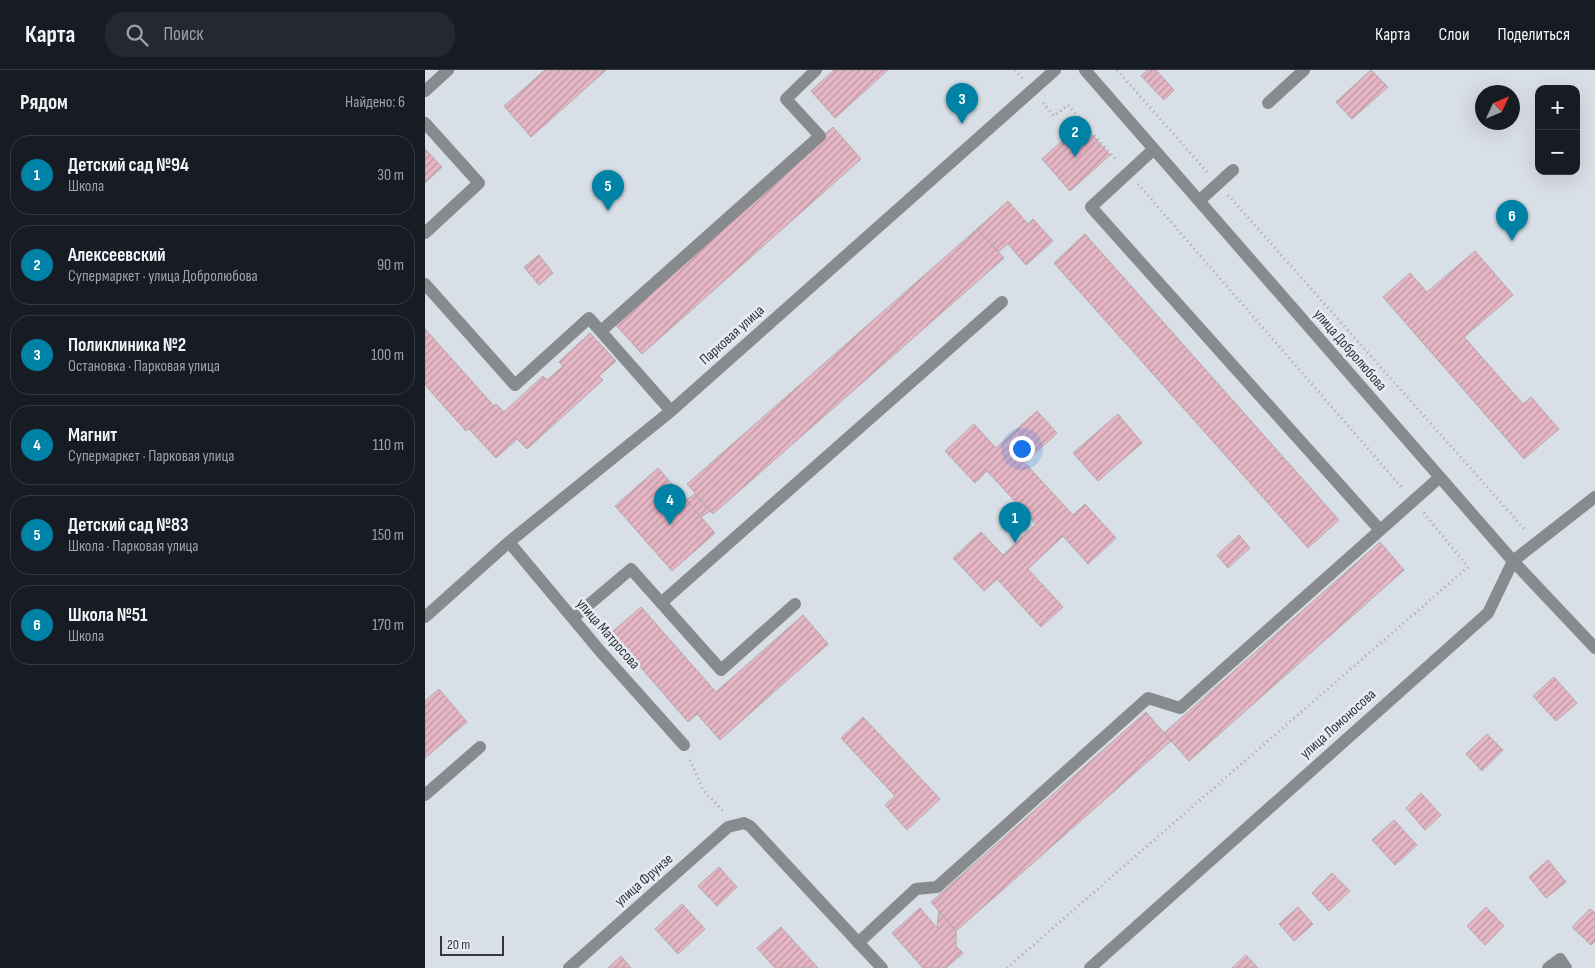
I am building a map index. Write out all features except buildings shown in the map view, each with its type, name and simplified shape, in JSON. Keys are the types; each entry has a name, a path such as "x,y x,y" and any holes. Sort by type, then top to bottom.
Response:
{"street":[{"path":"425,91 448,70"},
{"path":"601,331 820,136 787,99 816,70"},
{"name":"Парковая улица","path":"425,617 509,542 671,411 1055,70"},
{"name":"улица Добролюбова","path":"1085,70 1513,561 1595,648"},
{"path":"1268,103 1304,70"},
{"path":"425,123 479,183 425,233"},
{"path":"1154,149 1091,206 1380,530"},
{"path":"1199,201 1233,170"},
{"path":"425,284 515,385 589,318 671,411"},
{"path":"661,603 1002,302"},
{"path":"858,943 915,889 937,887 1148,698 1180,708 1440,477"},
{"name":"улица Ломоносова","path":"1090,968 1488,613 1513,561 1595,497"},
{"name":"улица Матросова","path":"509,542 684,745"},
{"path":"573,618 631,569 721,670 795,604"},
{"path":"425,795 480,747"},
{"path":"739,823 750,826 882,968"},
{"name":"улица Фрунзе","path":"569,968 728,827 739,823"},
{"path":"1548,968 1560,959 1566,968"}],"path":[{"path":"1007,968 1468,567 1413,501 1068,105 1055,116 1015,70"},
{"path":"1117,70 1536,543"},
{"path":"684,745 703,790 739,823"}],"place":[{"name":"Поликлиника №2","path":"962,124"},
{"name":"Алексеевский","path":"1075,157"},
{"name":"Детский сад №83","path":"608,211"},
{"name":"Школа №51","path":"1512,241"},
{"name":"Магнит","path":"670,525"},
{"name":"Детский сад №94","path":"1015,543"}]}
